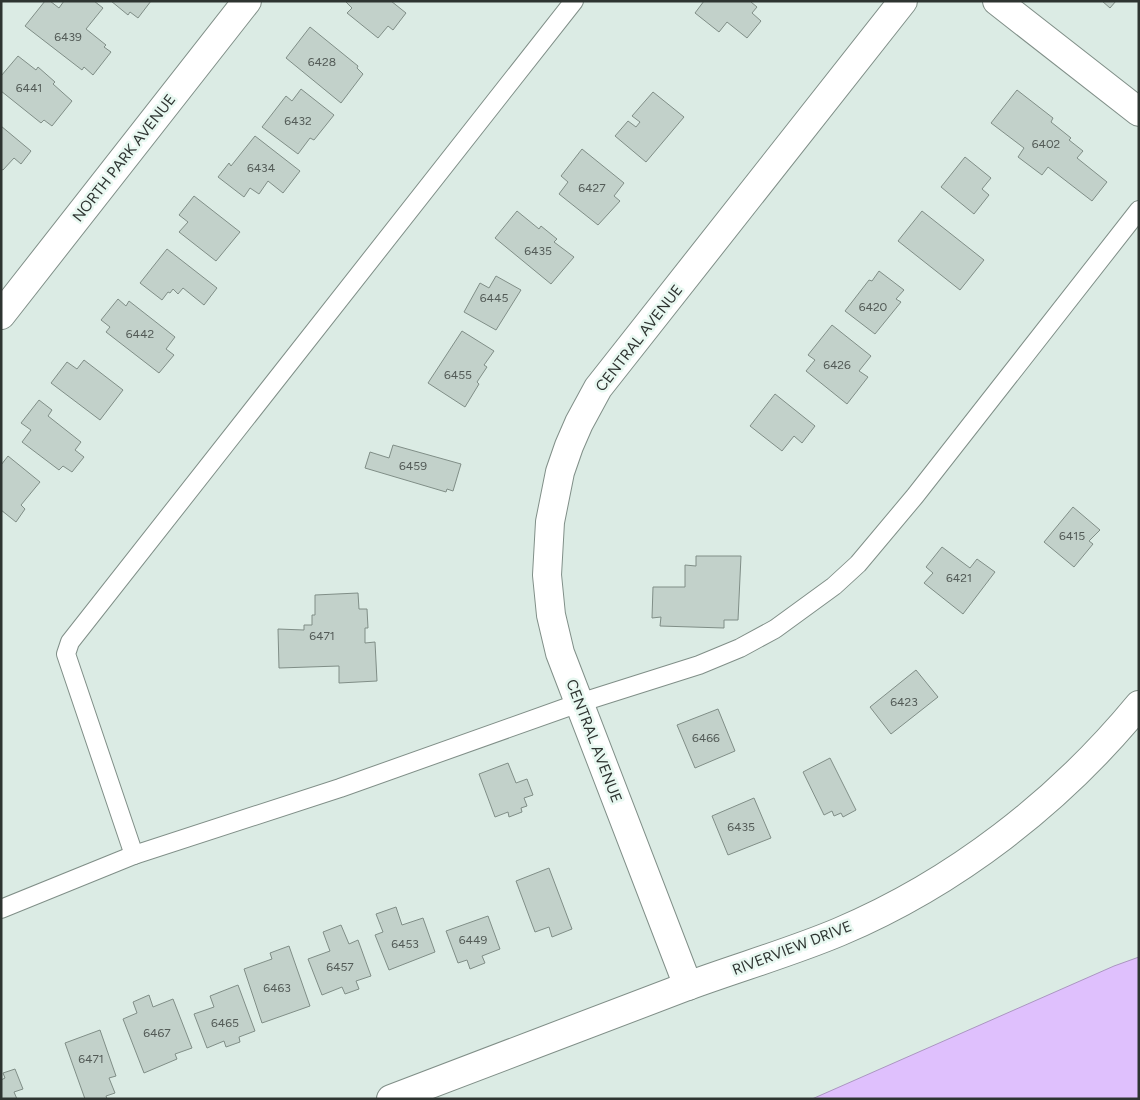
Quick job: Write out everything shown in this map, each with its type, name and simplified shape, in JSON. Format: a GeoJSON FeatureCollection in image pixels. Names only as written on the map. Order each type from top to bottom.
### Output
{"type":"FeatureCollection","features":[{"type":"Feature","properties":{"kind":"street","name":"NORTH PARK AVENUE"},"geometry":{"type":"LineString","coordinates":[[1,315],[247,1]]}},
{"type":"Feature","properties":{"kind":"street","name":"CENTRAL AVENUE"},"geometry":{"type":"LineString","coordinates":[[688,986],[560,653],[551,615],[547,575],[549,535],[554,497],[560,472],[579,423],[598,388],[903,1]]}},
{"type":"Feature","properties":{"kind":"street"},"geometry":{"type":"LineString","coordinates":[[997,1],[1139,112]]}},
{"type":"Feature","properties":{"kind":"street","name":"RIVERVIEW DRIVE"},"geometry":{"type":"LineString","coordinates":[[391,1099],[688,986],[842,931],[902,901],[990,846],[1042,805],[1103,746],[1139,705]]}},
{"type":"Feature","properties":{"kind":"lane"},"geometry":{"type":"LineString","coordinates":[[134,855],[66,654],[70,642],[574,1]]}},
{"type":"Feature","properties":{"kind":"lane"},"geometry":{"type":"LineString","coordinates":[[1,909],[134,855],[340,788],[579,703],[699,665],[740,648],[775,629],[834,586],[858,564],[915,496],[1139,210]]}},
{"type":"Feature","properties":{"kind":"shaded area"},"geometry":{"type":"Polygon","coordinates":[[[1139,957],[1139,1099],[812,1099],[1114,966],[1139,957]]]}},
{"type":"Feature","properties":{"kind":"building"},"geometry":{"type":"Polygon","coordinates":[[[45,1],[50,1],[59,8],[64,1],[94,1],[103,8],[86,29],[106,45],[104,47],[111,52],[93,75],[84,67],[82,70],[25,26],[45,1]]]}},
{"type":"Feature","properties":{"kind":"building"},"geometry":{"type":"Polygon","coordinates":[[[111,1],[151,1],[138,18],[130,12],[128,15],[111,1]]]}},
{"type":"Feature","properties":{"kind":"building"},"geometry":{"type":"Polygon","coordinates":[[[345,1],[391,1],[406,13],[393,30],[388,26],[378,38],[347,13],[352,8],[345,1]]]}},
{"type":"Feature","properties":{"kind":"building"},"geometry":{"type":"Polygon","coordinates":[[[704,1],[752,1],[757,7],[752,13],[761,21],[747,38],[727,22],[719,32],[695,13],[704,1]]]}},
{"type":"Feature","properties":{"kind":"building"},"geometry":{"type":"Polygon","coordinates":[[[1102,1],[1116,1],[1110,8],[1102,1]]]}},
{"type":"Feature","properties":{"kind":"building"},"geometry":{"type":"Polygon","coordinates":[[[310,27],[358,66],[357,68],[363,74],[341,103],[286,58],[310,27]]]}},
{"type":"Feature","properties":{"kind":"building"},"geometry":{"type":"Polygon","coordinates":[[[18,56],[36,70],[38,67],[72,101],[52,126],[44,120],[41,123],[1,91],[1,76],[18,56]]]}},
{"type":"Feature","properties":{"kind":"building"},"geometry":{"type":"Polygon","coordinates":[[[301,89],[334,115],[314,140],[310,138],[298,154],[262,127],[286,96],[292,101],[301,89]]]}},
{"type":"Feature","properties":{"kind":"building"},"geometry":{"type":"Polygon","coordinates":[[[1017,90],[1053,118],[1051,122],[1071,138],[1069,140],[1083,151],[1077,158],[1107,182],[1092,201],[1048,167],[1042,175],[1018,157],[1024,148],[991,123],[1017,90]]]}},
{"type":"Feature","properties":{"kind":"building"},"geometry":{"type":"Polygon","coordinates":[[[653,92],[684,117],[646,162],[615,136],[628,121],[636,127],[640,122],[632,116],[653,92]]]}},
{"type":"Feature","properties":{"kind":"building"},"geometry":{"type":"Polygon","coordinates":[[[1,126],[31,151],[21,164],[14,158],[3,170],[1,169],[1,126]]]}},
{"type":"Feature","properties":{"kind":"building"},"geometry":{"type":"Polygon","coordinates":[[[255,136],[300,171],[283,193],[268,181],[259,194],[250,188],[244,197],[218,177],[229,163],[231,166],[255,136]]]}},
{"type":"Feature","properties":{"kind":"building"},"geometry":{"type":"Polygon","coordinates":[[[582,149],[624,183],[614,196],[620,201],[598,225],[559,194],[568,182],[561,176],[582,149]]]}},
{"type":"Feature","properties":{"kind":"building"},"geometry":{"type":"Polygon","coordinates":[[[965,157],[991,178],[982,189],[989,195],[974,214],[941,187],[965,157]]]}},
{"type":"Feature","properties":{"kind":"building"},"geometry":{"type":"Polygon","coordinates":[[[194,196],[240,232],[216,261],[179,232],[188,222],[179,215],[194,196]]]}},
{"type":"Feature","properties":{"kind":"building"},"geometry":{"type":"Polygon","coordinates":[[[517,211],[539,229],[541,226],[557,239],[554,242],[574,257],[551,284],[495,238],[517,211]]]}},
{"type":"Feature","properties":{"kind":"building"},"geometry":{"type":"Polygon","coordinates":[[[922,211],[984,260],[960,290],[898,241],[922,211]]]}},
{"type":"Feature","properties":{"kind":"building"},"geometry":{"type":"Polygon","coordinates":[[[167,249],[217,288],[204,305],[183,288],[178,294],[173,289],[162,300],[140,283],[167,249]]]}},
{"type":"Feature","properties":{"kind":"building"},"geometry":{"type":"Polygon","coordinates":[[[879,271],[904,290],[896,299],[901,302],[875,334],[845,311],[869,280],[872,281],[879,271]]]}},
{"type":"Feature","properties":{"kind":"building"},"geometry":{"type":"Polygon","coordinates":[[[496,276],[521,290],[496,330],[464,312],[480,283],[489,288],[496,276]]]}},
{"type":"Feature","properties":{"kind":"building"},"geometry":{"type":"Polygon","coordinates":[[[118,299],[126,306],[129,301],[175,337],[166,349],[174,355],[159,373],[106,332],[110,327],[101,320],[118,299]]]}},
{"type":"Feature","properties":{"kind":"building"},"geometry":{"type":"Polygon","coordinates":[[[832,325],[871,356],[859,371],[868,377],[847,404],[806,371],[815,360],[808,355],[832,325]]]}},
{"type":"Feature","properties":{"kind":"building"},"geometry":{"type":"Polygon","coordinates":[[[462,331],[494,351],[484,365],[487,367],[477,382],[479,384],[465,407],[428,383],[462,331]]]}},
{"type":"Feature","properties":{"kind":"building"},"geometry":{"type":"Polygon","coordinates":[[[84,360],[123,390],[100,420],[51,383],[67,362],[77,369],[84,360]]]}},
{"type":"Feature","properties":{"kind":"building"},"geometry":{"type":"Polygon","coordinates":[[[775,394],[815,426],[802,443],[794,436],[782,451],[750,426],[775,394]]]}},
{"type":"Feature","properties":{"kind":"building"},"geometry":{"type":"Polygon","coordinates":[[[39,400],[52,410],[48,416],[81,442],[75,450],[84,457],[72,472],[63,466],[59,470],[22,442],[31,430],[21,423],[39,400]]]}},
{"type":"Feature","properties":{"kind":"building"},"geometry":{"type":"Polygon","coordinates":[[[393,445],[461,464],[453,491],[447,489],[446,492],[365,468],[370,452],[389,458],[393,445]]]}},
{"type":"Feature","properties":{"kind":"building"},"geometry":{"type":"Polygon","coordinates":[[[8,456],[40,482],[21,505],[25,509],[16,522],[1,510],[1,465],[8,456]]]}},
{"type":"Feature","properties":{"kind":"building"},"geometry":{"type":"Polygon","coordinates":[[[1073,507],[1100,530],[1089,541],[1093,544],[1074,567],[1044,542],[1073,507]]]}},
{"type":"Feature","properties":{"kind":"building"},"geometry":{"type":"Polygon","coordinates":[[[942,547],[970,568],[977,559],[995,572],[963,614],[924,583],[933,573],[926,567],[942,547]]]}},
{"type":"Feature","properties":{"kind":"building"},"geometry":{"type":"Polygon","coordinates":[[[696,556],[741,556],[738,620],[724,620],[724,628],[660,626],[661,617],[652,618],[653,587],[685,587],[685,565],[696,566],[696,556]]]}},
{"type":"Feature","properties":{"kind":"building"},"geometry":{"type":"Polygon","coordinates":[[[358,593],[359,609],[367,609],[368,628],[365,628],[365,643],[375,642],[377,681],[339,683],[339,666],[279,668],[278,629],[304,630],[304,625],[312,625],[312,615],[315,615],[315,595],[358,593]]]}},
{"type":"Feature","properties":{"kind":"building"},"geometry":{"type":"Polygon","coordinates":[[[916,670],[938,697],[891,734],[870,707],[916,670]]]}},
{"type":"Feature","properties":{"kind":"building"},"geometry":{"type":"Polygon","coordinates":[[[718,709],[735,751],[695,768],[677,725],[718,709]]]}},
{"type":"Feature","properties":{"kind":"building"},"geometry":{"type":"Polygon","coordinates":[[[830,758],[856,810],[843,817],[841,813],[834,816],[832,811],[824,815],[803,772],[830,758]]]}},
{"type":"Feature","properties":{"kind":"building"},"geometry":{"type":"Polygon","coordinates":[[[508,763],[516,783],[527,779],[533,795],[524,798],[527,806],[521,808],[522,812],[509,817],[508,812],[495,817],[479,774],[508,763]]]}},
{"type":"Feature","properties":{"kind":"building"},"geometry":{"type":"Polygon","coordinates":[[[754,798],[771,838],[728,855],[712,816],[754,798]]]}},
{"type":"Feature","properties":{"kind":"building"},"geometry":{"type":"Polygon","coordinates":[[[549,868],[572,929],[552,937],[549,927],[535,932],[516,881],[549,868]]]}},
{"type":"Feature","properties":{"kind":"building"},"geometry":{"type":"Polygon","coordinates":[[[396,907],[402,925],[423,918],[435,952],[389,970],[375,935],[383,932],[376,914],[396,907]]]}},
{"type":"Feature","properties":{"kind":"building"},"geometry":{"type":"Polygon","coordinates":[[[488,916],[500,949],[482,956],[485,963],[470,969],[467,960],[458,963],[446,931],[488,916]]]}},
{"type":"Feature","properties":{"kind":"building"},"geometry":{"type":"Polygon","coordinates":[[[341,925],[349,944],[358,940],[371,976],[356,981],[359,989],[345,994],[342,987],[322,995],[308,959],[330,951],[323,932],[341,925]]]}},
{"type":"Feature","properties":{"kind":"building"},"geometry":{"type":"Polygon","coordinates":[[[289,946],[310,1006],[262,1023],[244,969],[272,959],[270,953],[289,946]]]}},
{"type":"Feature","properties":{"kind":"building"},"geometry":{"type":"Polygon","coordinates":[[[238,985],[255,1031],[239,1037],[240,1042],[226,1047],[224,1041],[207,1048],[194,1014],[214,1007],[210,996],[238,985]]]}},
{"type":"Feature","properties":{"kind":"building"},"geometry":{"type":"Polygon","coordinates":[[[149,995],[153,1007],[173,999],[192,1048],[175,1054],[177,1059],[144,1073],[123,1019],[137,1013],[133,1002],[149,995]]]}},
{"type":"Feature","properties":{"kind":"building"},"geometry":{"type":"Polygon","coordinates":[[[100,1030],[116,1076],[109,1078],[115,1093],[106,1096],[107,1099],[85,1099],[65,1043],[100,1030]]]}},
{"type":"Feature","properties":{"kind":"building"},"geometry":{"type":"Polygon","coordinates":[[[15,1069],[23,1089],[14,1092],[17,1099],[1,1099],[1,1080],[5,1078],[3,1073],[15,1069]]]}}]}
